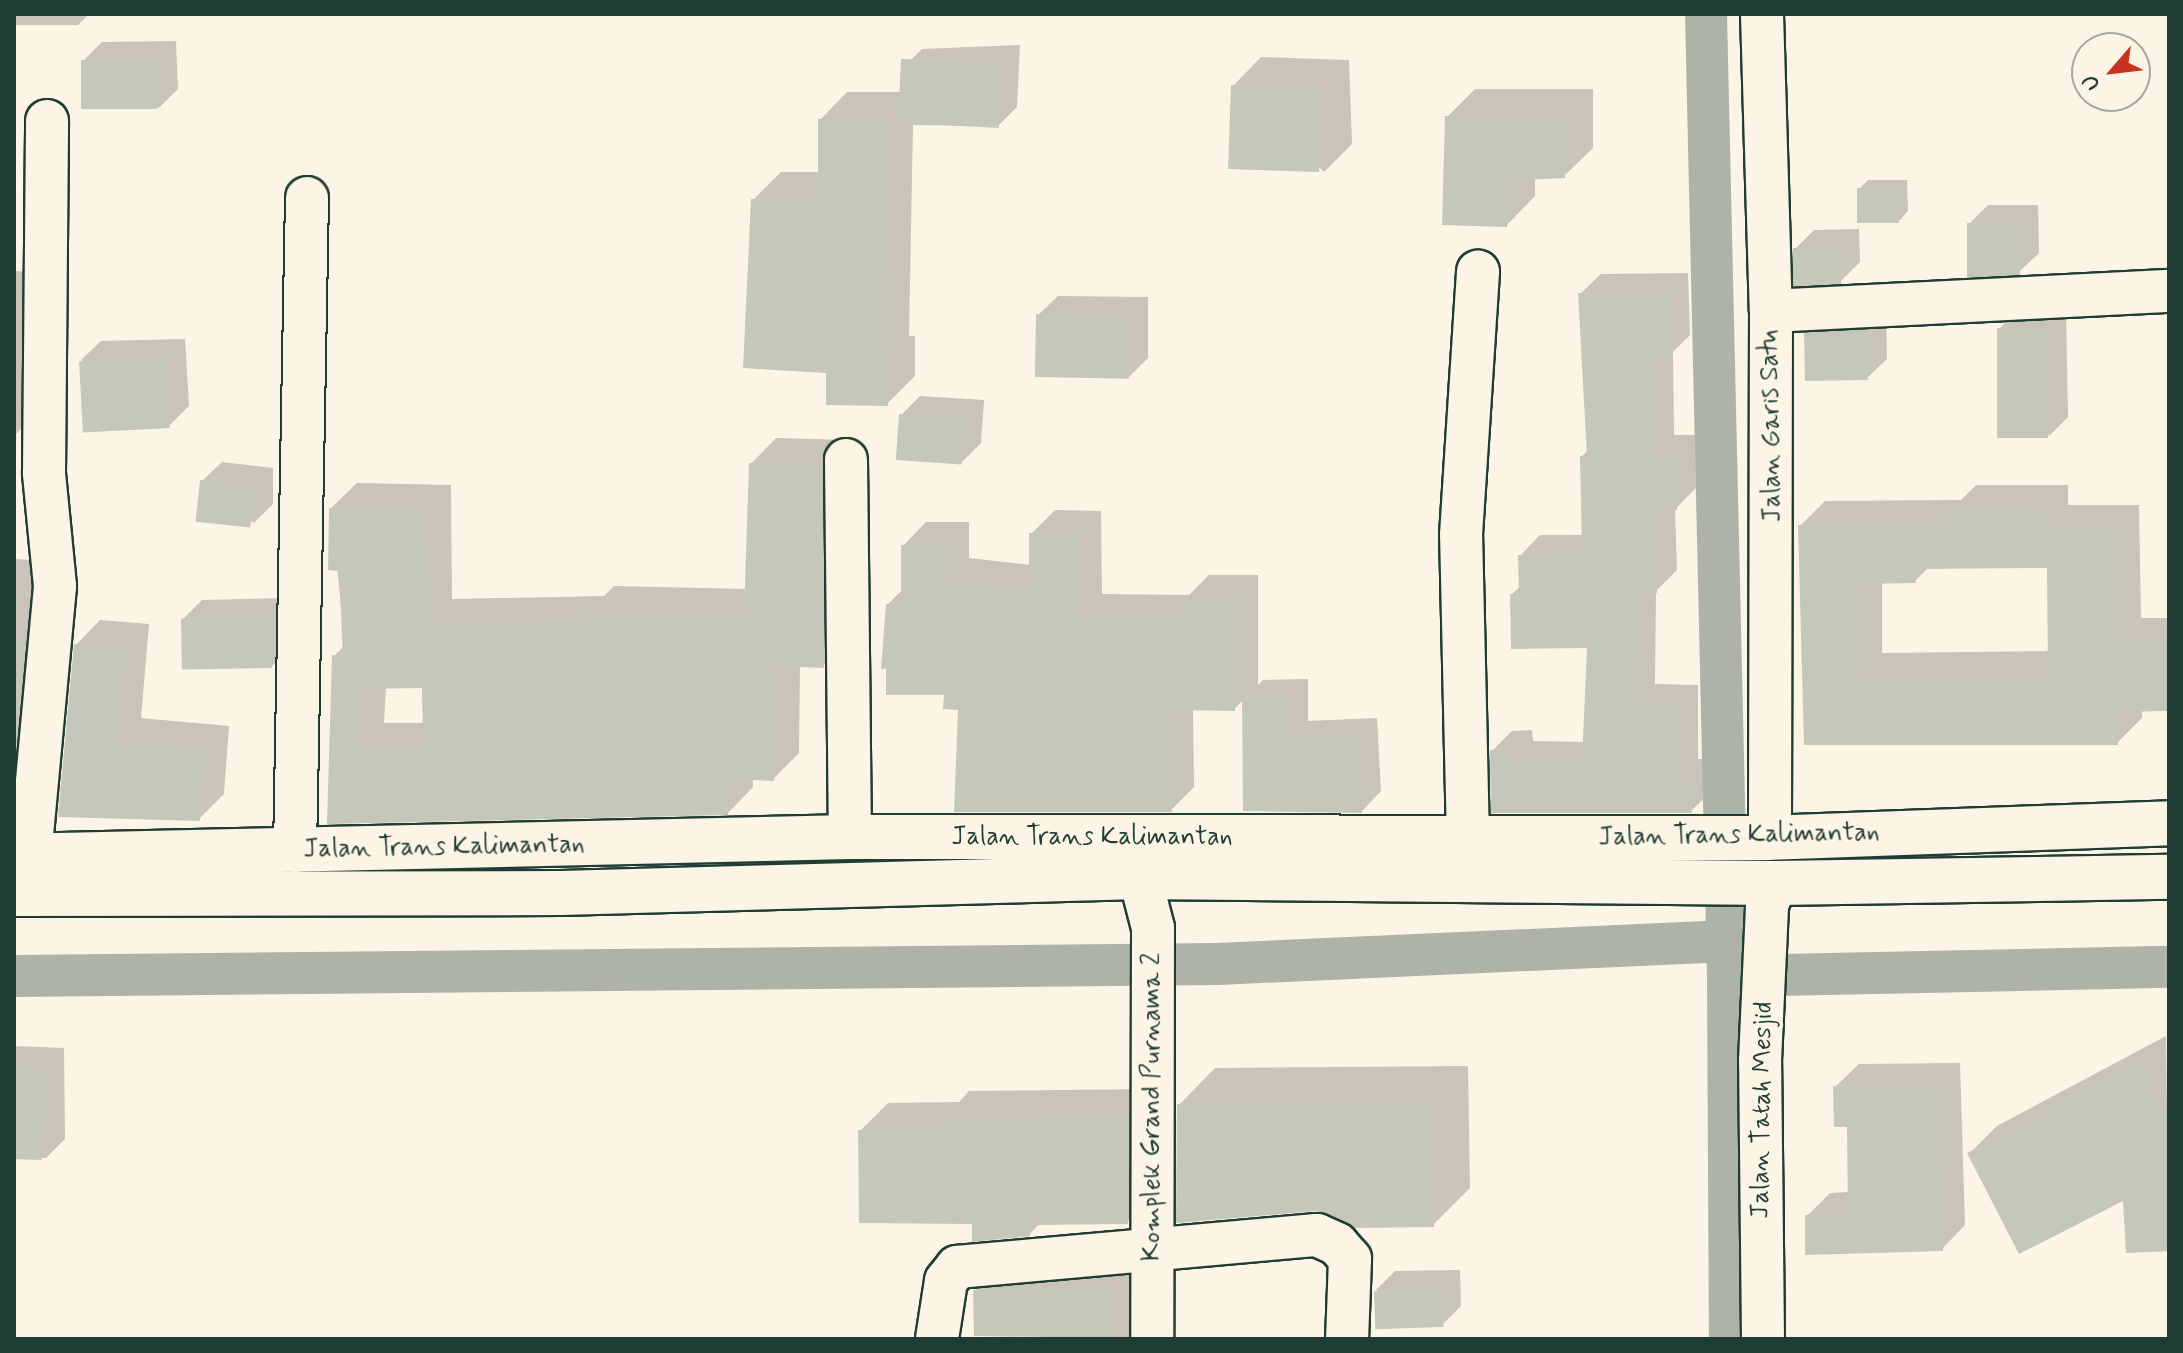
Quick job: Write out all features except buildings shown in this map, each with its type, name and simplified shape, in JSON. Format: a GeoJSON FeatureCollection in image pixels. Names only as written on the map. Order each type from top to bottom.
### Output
{"type":"FeatureCollection","features":[{"type":"Feature","properties":{"kind":"highway","name":"Jalan Trans Kalimantan"},"geometry":{"type":"LineString","coordinates":[[19,869],[561,893],[1643,860],[1768,838],[2169,823]]}},
{"type":"Feature","properties":{"kind":"highway","name":"Jalan Trans Kalimantan"},"geometry":{"type":"LineString","coordinates":[[19,869],[295,851],[850,837],[1468,840],[1643,860],[1775,883],[2169,877]]}},
{"type":"Feature","properties":{"kind":"highway"},"geometry":{"type":"LineString","coordinates":[[561,845],[561,893]]}},
{"type":"Feature","properties":{"kind":"street","name":"Jalan Garis Satu"},"geometry":{"type":"LineString","coordinates":[[1762,14],[1771,311],[1768,838]]}},
{"type":"Feature","properties":{"kind":"street"},"geometry":{"type":"LineString","coordinates":[[19,869],[55,586],[44,473],[47,121]]}},
{"type":"Feature","properties":{"kind":"street"},"geometry":{"type":"LineString","coordinates":[[295,851],[307,198]]}},
{"type":"Feature","properties":{"kind":"street"},"geometry":{"type":"LineString","coordinates":[[1468,840],[1461,535],[1478,272]]}},
{"type":"Feature","properties":{"kind":"street"},"geometry":{"type":"LineString","coordinates":[[1771,311],[2169,291]]}},
{"type":"Feature","properties":{"kind":"street"},"geometry":{"type":"LineString","coordinates":[[846,460],[850,837]]}},
{"type":"Feature","properties":{"kind":"street","name":"Komplek Grand Purnama 2"},"geometry":{"type":"LineString","coordinates":[[1140,877],[1153,928],[1152,1339]]}},
{"type":"Feature","properties":{"kind":"street","name":"Jalan Tatah Mesjid"},"geometry":{"type":"LineString","coordinates":[[1763,1339],[1761,1038],[1768,950],[1767,905],[1775,883]]}},
{"type":"Feature","properties":{"kind":"street"},"geometry":{"type":"LineString","coordinates":[[937,1339],[946,1281],[957,1267],[1154,1246],[1317,1235],[1337,1244],[1350,1259],[1347,1339]]}},
{"type":"Feature","properties":{"kind":"waterway"},"geometry":{"type":"LineString","coordinates":[[1706,14],[1728,976],[1730,1339]]}},
{"type":"Feature","properties":{"kind":"waterway"},"geometry":{"type":"LineString","coordinates":[[14,976],[1217,964],[1727,941]]}},
{"type":"Feature","properties":{"kind":"waterway"},"geometry":{"type":"LineString","coordinates":[[1730,976],[2169,967]]}}]}
